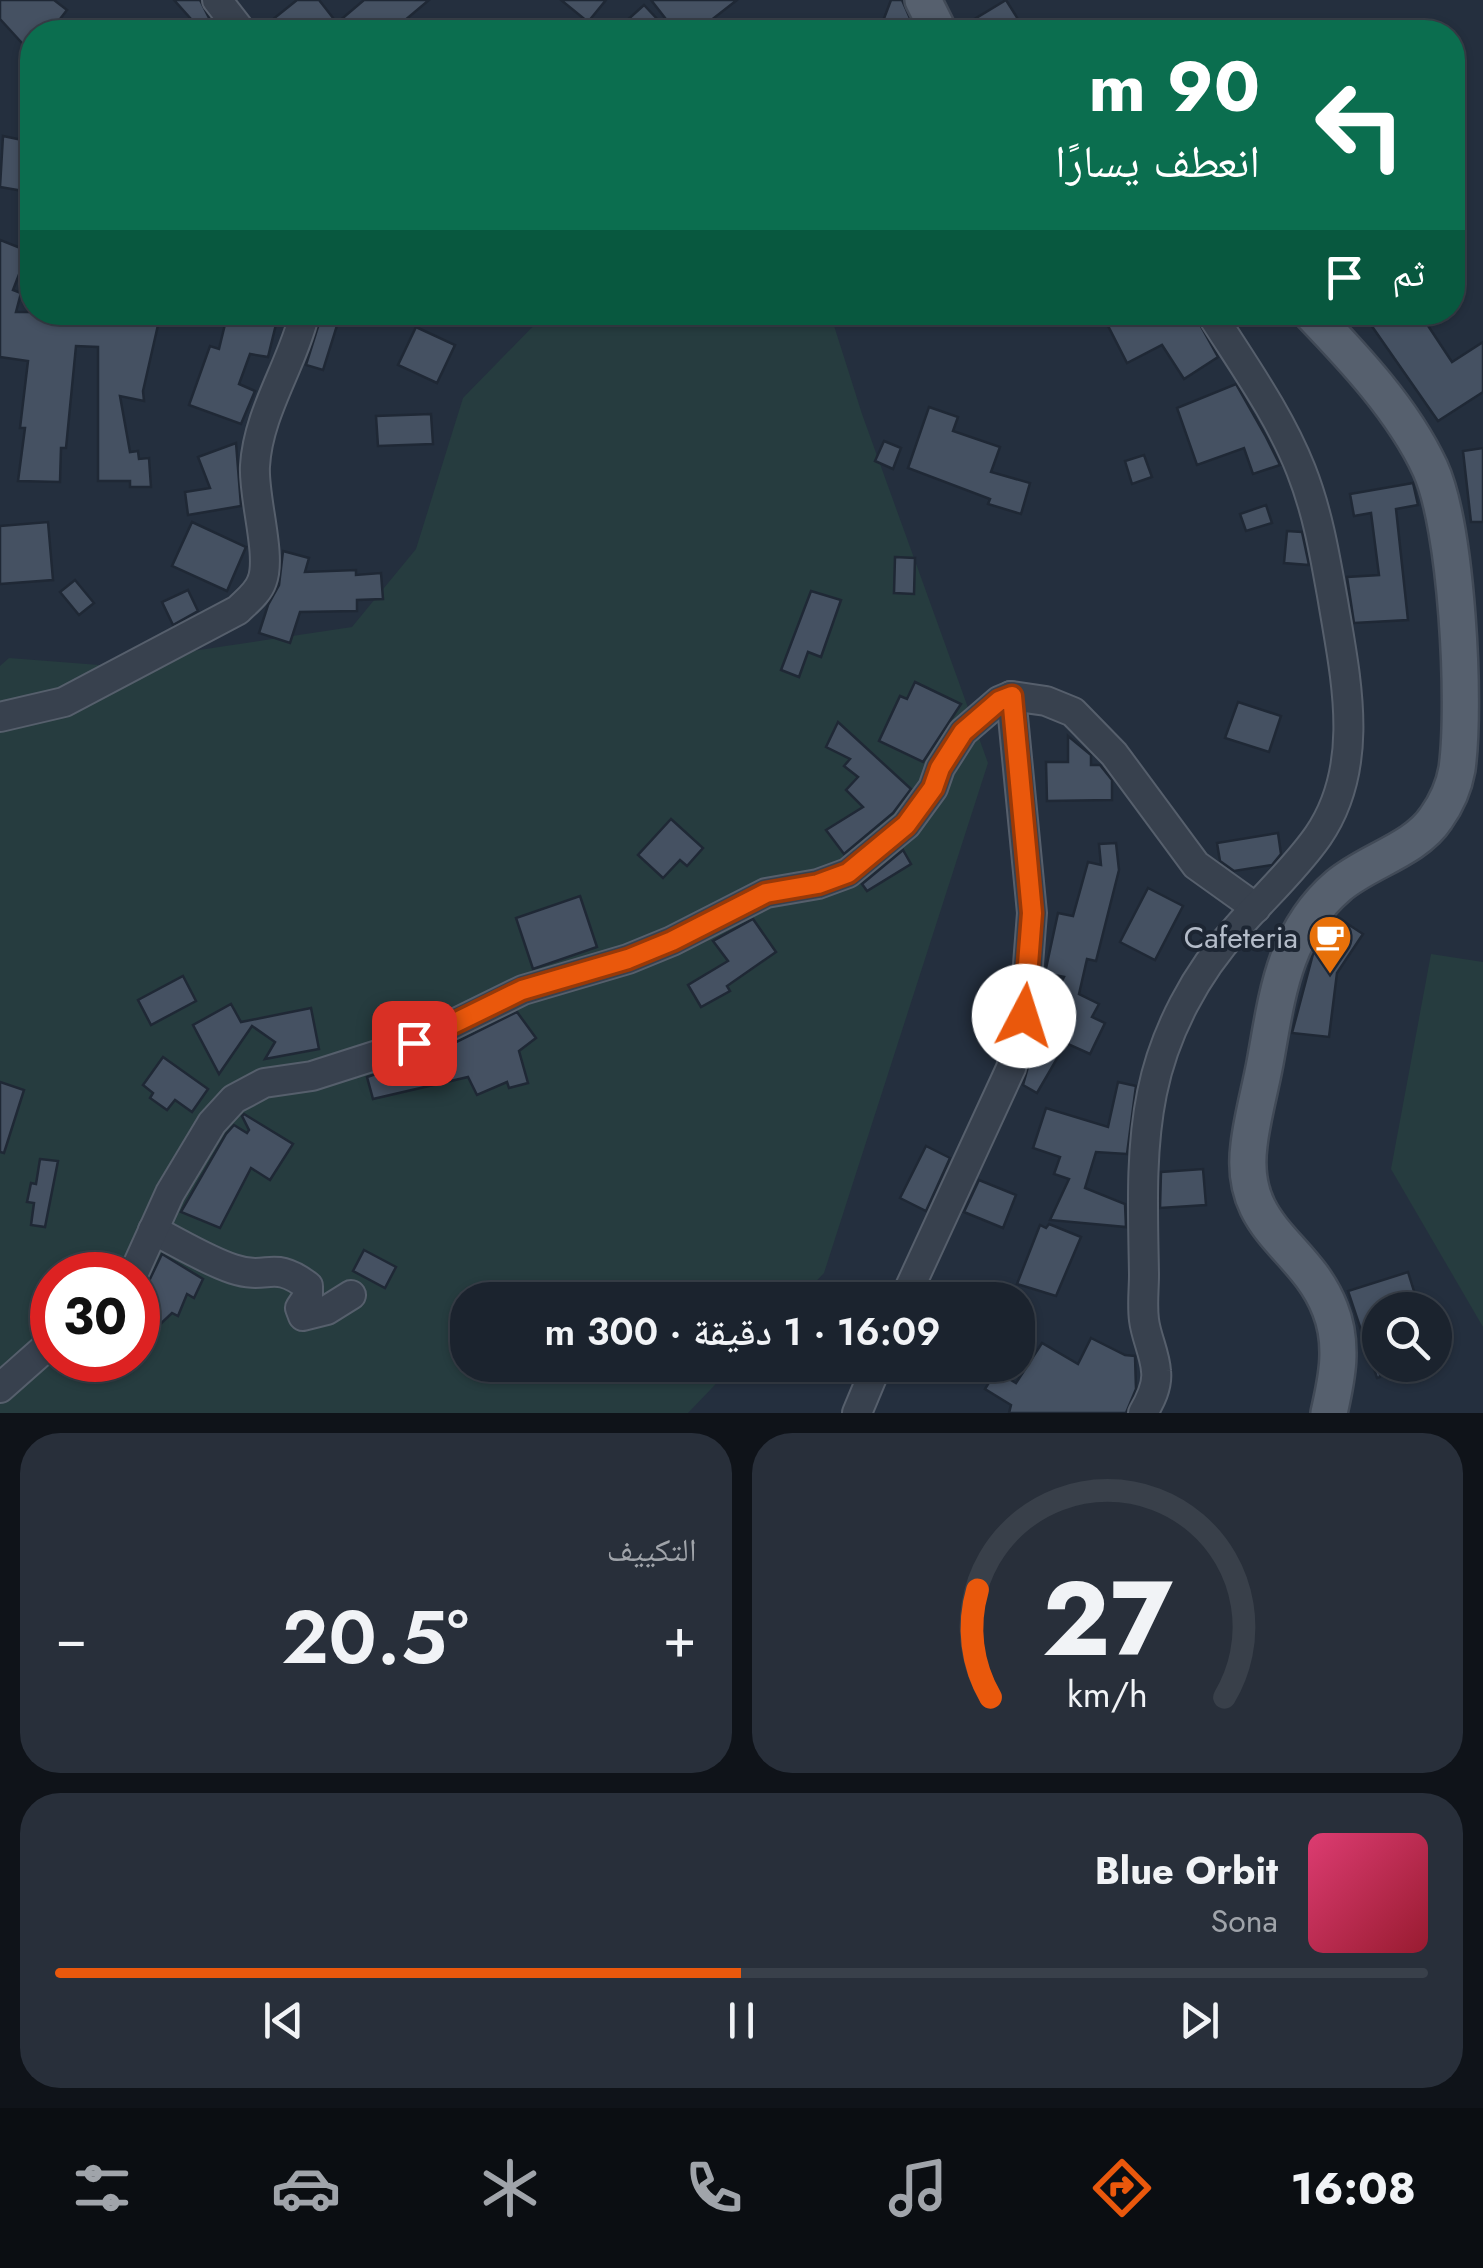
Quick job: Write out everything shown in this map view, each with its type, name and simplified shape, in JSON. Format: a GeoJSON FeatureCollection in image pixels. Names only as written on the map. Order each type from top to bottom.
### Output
{"type":"FeatureCollection","features":[{"type":"Feature","properties":{"kind":"main road"},"geometry":{"type":"LineString","coordinates":[[1321,325],[1385,398],[1430,469],[1441,503],[1450,567],[1458,678],[1457,770],[1438,816],[1428,830],[1340,883],[1306,921],[1289,951],[1250,1136],[1250,1186],[1262,1218],[1310,1273],[1336,1326],[1338,1361],[1329,1413]]}},
{"type":"Feature","properties":{"kind":"street"},"geometry":{"type":"LineString","coordinates":[[217,0],[233,20]]}},
{"type":"Feature","properties":{"kind":"street"},"geometry":{"type":"LineString","coordinates":[[0,717],[64,702],[238,610],[253,596],[263,579],[265,558],[256,504],[257,444],[300,325]]}},
{"type":"Feature","properties":{"kind":"street"},"geometry":{"type":"LineString","coordinates":[[1143,1413],[1153,1395],[1157,1369],[1147,1339],[1142,1298],[1143,1190],[1155,1077],[1171,1033],[1202,973],[1316,838],[1337,800],[1347,754],[1348,688],[1325,547],[1301,468],[1283,429],[1218,325]]}},
{"type":"Feature","properties":{"kind":"street"},"geometry":{"type":"LineString","coordinates":[[143,1252],[170,1193],[212,1123],[244,1093],[264,1083],[312,1076],[414,1043],[522,990],[628,959],[672,941],[766,893],[818,884],[848,873],[906,825],[933,788],[940,768],[963,732],[999,701],[1012,696],[1046,701],[1073,712],[1114,754],[1196,865],[1256,908]]}},
{"type":"Feature","properties":{"kind":"street"},"geometry":{"type":"LineString","coordinates":[[912,1282],[1011,1068],[1024,1016],[1032,913],[1012,696]]}},
{"type":"Feature","properties":{"kind":"street"},"geometry":{"type":"LineString","coordinates":[[153,1230],[232,1268],[252,1274],[274,1269],[294,1275],[308,1286],[308,1296],[299,1311],[303,1316],[328,1310],[350,1296]]}},
{"type":"Feature","properties":{"kind":"street"},"geometry":{"type":"LineString","coordinates":[[0,1388],[30,1361]]}},
{"type":"Feature","properties":{"kind":"street"},"geometry":{"type":"LineString","coordinates":[[856,1413],[869,1382]]}},
{"type":"Feature","properties":{"kind":"green space"},"geometry":{"type":"Polygon","coordinates":[[[534,325],[834,325],[988,763],[824,1273],[815,1282],[450,1282],[450,1382],[718,1382],[688,1413],[0,1413],[0,666],[9,658],[99,665],[352,627],[416,549],[463,398],[534,325]]]}},
{"type":"Feature","properties":{"kind":"green space"},"geometry":{"type":"Polygon","coordinates":[[[1431,954],[1483,962],[1483,1327],[1391,1169],[1431,954]]]}},
{"type":"Feature","properties":{"kind":"building"},"geometry":{"type":"Polygon","coordinates":[[[0,0],[54,0],[67,10],[59,20],[20,20],[20,41],[0,19],[0,0]]]}},
{"type":"Feature","properties":{"kind":"building"},"geometry":{"type":"Polygon","coordinates":[[[174,0],[200,0],[210,20],[192,20],[174,0]]]}},
{"type":"Feature","properties":{"kind":"building"},"geometry":{"type":"Polygon","coordinates":[[[297,0],[319,0],[335,20],[272,20],[297,0]]]}},
{"type":"Feature","properties":{"kind":"building"},"geometry":{"type":"Polygon","coordinates":[[[364,0],[429,0],[405,20],[341,20],[364,0]]]}},
{"type":"Feature","properties":{"kind":"building"},"geometry":{"type":"Polygon","coordinates":[[[561,0],[606,0],[586,20],[561,0]]]}},
{"type":"Feature","properties":{"kind":"building"},"geometry":{"type":"Polygon","coordinates":[[[651,0],[737,0],[711,20],[667,20],[651,0]]]}},
{"type":"Feature","properties":{"kind":"building"},"geometry":{"type":"Polygon","coordinates":[[[891,0],[902,0],[911,20],[883,20],[891,0]]]}},
{"type":"Feature","properties":{"kind":"building"},"geometry":{"type":"Polygon","coordinates":[[[1006,0],[1018,20],[973,20],[1006,0]]]}},
{"type":"Feature","properties":{"kind":"building"},"geometry":{"type":"Polygon","coordinates":[[[644,5],[658,20],[627,20],[644,5]]]}},
{"type":"Feature","properties":{"kind":"building"},"geometry":{"type":"Polygon","coordinates":[[[3,136],[20,140],[20,190],[0,187],[3,136]]]}},
{"type":"Feature","properties":{"kind":"building"},"geometry":{"type":"Polygon","coordinates":[[[0,240],[20,248],[20,272],[13,290],[20,293],[16,312],[20,312],[20,325],[158,325],[144,401],[120,396],[130,452],[138,451],[139,459],[149,458],[151,487],[130,487],[130,481],[98,481],[98,347],[76,346],[60,482],[18,481],[28,361],[0,357],[0,240]]]}},
{"type":"Feature","properties":{"kind":"building"},"geometry":{"type":"Polygon","coordinates":[[[225,325],[276,325],[268,357],[250,354],[239,384],[255,391],[241,424],[189,405],[210,346],[219,349],[225,325]]]}},
{"type":"Feature","properties":{"kind":"building"},"geometry":{"type":"Polygon","coordinates":[[[319,325],[337,325],[323,370],[306,365],[319,325]]]}},
{"type":"Feature","properties":{"kind":"building"},"geometry":{"type":"Polygon","coordinates":[[[1108,325],[1200,325],[1218,357],[1184,379],[1162,345],[1127,363],[1108,325]]]}},
{"type":"Feature","properties":{"kind":"building"},"geometry":{"type":"Polygon","coordinates":[[[1371,325],[1428,325],[1452,362],[1483,342],[1483,392],[1438,421],[1371,325]]]}},
{"type":"Feature","properties":{"kind":"building"},"geometry":{"type":"Polygon","coordinates":[[[416,327],[455,345],[437,383],[398,365],[416,327]]]}},
{"type":"Feature","properties":{"kind":"building"},"geometry":{"type":"Polygon","coordinates":[[[1236,384],[1280,465],[1253,474],[1244,448],[1197,465],[1177,408],[1236,384]]]}},
{"type":"Feature","properties":{"kind":"building"},"geometry":{"type":"Polygon","coordinates":[[[929,407],[958,417],[953,431],[1000,447],[991,472],[1030,483],[1021,514],[988,504],[990,499],[908,468],[929,407]]]}},
{"type":"Feature","properties":{"kind":"building"},"geometry":{"type":"Polygon","coordinates":[[[431,414],[433,444],[378,446],[376,416],[431,414]]]}},
{"type":"Feature","properties":{"kind":"building"},"geometry":{"type":"Polygon","coordinates":[[[884,441],[901,448],[893,469],[875,461],[884,441]]]}},
{"type":"Feature","properties":{"kind":"building"},"geometry":{"type":"Polygon","coordinates":[[[236,443],[241,506],[188,515],[185,492],[210,488],[198,457],[236,443]]]}},
{"type":"Feature","properties":{"kind":"building"},"geometry":{"type":"Polygon","coordinates":[[[1483,448],[1483,522],[1471,522],[1463,451],[1483,448]]]}},
{"type":"Feature","properties":{"kind":"building"},"geometry":{"type":"Polygon","coordinates":[[[1144,455],[1152,477],[1132,484],[1125,461],[1144,455]]]}},
{"type":"Feature","properties":{"kind":"building"},"geometry":{"type":"Polygon","coordinates":[[[1413,483],[1418,505],[1396,509],[1408,620],[1354,623],[1347,577],[1379,575],[1371,513],[1354,516],[1350,494],[1413,483]]]}},
{"type":"Feature","properties":{"kind":"building"},"geometry":{"type":"Polygon","coordinates":[[[1266,505],[1272,523],[1246,531],[1240,514],[1266,505]]]}},
{"type":"Feature","properties":{"kind":"building"},"geometry":{"type":"Polygon","coordinates":[[[48,522],[53,580],[0,584],[0,526],[48,522]]]}},
{"type":"Feature","properties":{"kind":"building"},"geometry":{"type":"Polygon","coordinates":[[[192,522],[246,547],[227,591],[172,566],[192,522]]]}},
{"type":"Feature","properties":{"kind":"building"},"geometry":{"type":"Polygon","coordinates":[[[1287,531],[1302,532],[1309,565],[1284,563],[1287,531]]]}},
{"type":"Feature","properties":{"kind":"building"},"geometry":{"type":"Polygon","coordinates":[[[283,551],[309,558],[305,572],[381,573],[383,599],[357,600],[357,611],[300,612],[290,643],[259,633],[279,585],[283,551]]]}},
{"type":"Feature","properties":{"kind":"building"},"geometry":{"type":"Polygon","coordinates":[[[895,557],[915,558],[914,594],[894,593],[895,557]]]}},
{"type":"Feature","properties":{"kind":"building"},"geometry":{"type":"Polygon","coordinates":[[[75,580],[94,603],[79,615],[60,592],[75,580]]]}},
{"type":"Feature","properties":{"kind":"building"},"geometry":{"type":"Polygon","coordinates":[[[188,590],[198,611],[173,625],[162,602],[188,590]]]}},
{"type":"Feature","properties":{"kind":"building"},"geometry":{"type":"Polygon","coordinates":[[[811,591],[841,600],[821,657],[808,652],[799,677],[781,670],[811,591]]]}},
{"type":"Feature","properties":{"kind":"building"},"geometry":{"type":"Polygon","coordinates":[[[915,682],[961,704],[923,762],[879,741],[900,696],[907,699],[915,682]]]}},
{"type":"Feature","properties":{"kind":"building"},"geometry":{"type":"Polygon","coordinates":[[[1238,702],[1281,716],[1269,752],[1225,738],[1238,702]]]}},
{"type":"Feature","properties":{"kind":"building"},"geometry":{"type":"Polygon","coordinates":[[[838,722],[911,789],[893,813],[844,854],[826,830],[863,807],[846,790],[858,777],[844,766],[850,759],[826,747],[838,722]]]}},
{"type":"Feature","properties":{"kind":"building"},"geometry":{"type":"Polygon","coordinates":[[[1068,736],[1091,755],[1091,765],[1100,765],[1112,780],[1112,800],[1047,801],[1046,762],[1068,762],[1068,736]]]}},
{"type":"Feature","properties":{"kind":"building"},"geometry":{"type":"Polygon","coordinates":[[[671,819],[703,848],[687,866],[680,860],[663,878],[638,855],[671,819]]]}},
{"type":"Feature","properties":{"kind":"building"},"geometry":{"type":"Polygon","coordinates":[[[1278,833],[1281,854],[1272,865],[1234,871],[1220,861],[1217,843],[1278,833]]]}},
{"type":"Feature","properties":{"kind":"building"},"geometry":{"type":"Polygon","coordinates":[[[1116,843],[1119,870],[1096,961],[1087,959],[1079,994],[1099,1004],[1092,1017],[1105,1023],[1090,1054],[1066,1043],[1037,1093],[1023,1085],[1039,1027],[1064,977],[1045,973],[1058,913],[1073,916],[1088,862],[1101,865],[1099,844],[1116,843]]]}},
{"type":"Feature","properties":{"kind":"building"},"geometry":{"type":"Polygon","coordinates":[[[903,850],[911,864],[867,891],[862,884],[903,850]]]}},
{"type":"Feature","properties":{"kind":"building"},"geometry":{"type":"Polygon","coordinates":[[[1148,888],[1183,906],[1155,960],[1120,942],[1148,888]]]}},
{"type":"Feature","properties":{"kind":"building"},"geometry":{"type":"Polygon","coordinates":[[[580,896],[597,947],[533,969],[516,918],[580,896]]]}},
{"type":"Feature","properties":{"kind":"building"},"geometry":{"type":"Polygon","coordinates":[[[1337,917],[1363,934],[1337,973],[1329,1037],[1292,1033],[1313,954],[1337,917]]]}},
{"type":"Feature","properties":{"kind":"building"},"geometry":{"type":"Polygon","coordinates":[[[753,919],[776,952],[727,986],[730,991],[701,1007],[688,985],[728,961],[713,941],[753,919]]]}},
{"type":"Feature","properties":{"kind":"building"},"geometry":{"type":"Polygon","coordinates":[[[183,976],[196,1001],[151,1025],[138,1000],[183,976]]]}},
{"type":"Feature","properties":{"kind":"building"},"geometry":{"type":"Polygon","coordinates":[[[231,1004],[241,1022],[311,1008],[319,1049],[265,1059],[275,1042],[252,1026],[219,1074],[193,1025],[231,1004]]]}},
{"type":"Feature","properties":{"kind":"building"},"geometry":{"type":"Polygon","coordinates":[[[517,1012],[536,1038],[519,1051],[528,1083],[509,1088],[507,1082],[477,1095],[468,1077],[373,1099],[367,1077],[422,1059],[517,1012]]]}},
{"type":"Feature","properties":{"kind":"building"},"geometry":{"type":"Polygon","coordinates":[[[163,1057],[208,1089],[192,1112],[175,1100],[167,1110],[150,1098],[153,1093],[143,1085],[163,1057]]]}},
{"type":"Feature","properties":{"kind":"building"},"geometry":{"type":"Polygon","coordinates":[[[0,1082],[24,1090],[4,1153],[0,1152],[0,1082]]]}},
{"type":"Feature","properties":{"kind":"building"},"geometry":{"type":"Polygon","coordinates":[[[1118,1082],[1136,1086],[1127,1154],[1096,1152],[1085,1188],[1125,1204],[1126,1227],[1050,1220],[1069,1179],[1054,1174],[1060,1157],[1033,1148],[1046,1108],[1108,1127],[1118,1082]]]}},
{"type":"Feature","properties":{"kind":"building"},"geometry":{"type":"Polygon","coordinates":[[[244,1114],[293,1144],[270,1180],[251,1168],[220,1228],[181,1212],[226,1134],[234,1125],[247,1133],[249,1130],[244,1114]]]}},
{"type":"Feature","properties":{"kind":"building"},"geometry":{"type":"Polygon","coordinates":[[[926,1146],[950,1158],[926,1211],[900,1198],[926,1146]]]}},
{"type":"Feature","properties":{"kind":"building"},"geometry":{"type":"Polygon","coordinates":[[[40,1159],[58,1161],[45,1227],[31,1225],[34,1203],[27,1202],[31,1183],[36,1184],[40,1159]]]}},
{"type":"Feature","properties":{"kind":"building"},"geometry":{"type":"Polygon","coordinates":[[[1203,1169],[1206,1205],[1160,1208],[1161,1172],[1203,1169]]]}},
{"type":"Feature","properties":{"kind":"building"},"geometry":{"type":"Polygon","coordinates":[[[979,1180],[1016,1195],[1003,1228],[964,1212],[979,1180]]]}},
{"type":"Feature","properties":{"kind":"building"},"geometry":{"type":"Polygon","coordinates":[[[1049,1224],[1081,1237],[1056,1296],[1035,1290],[1035,1282],[1018,1282],[1040,1225],[1046,1228],[1049,1224]]]}},
{"type":"Feature","properties":{"kind":"building"},"geometry":{"type":"Polygon","coordinates":[[[364,1250],[396,1267],[385,1288],[353,1271],[364,1250]]]}},
{"type":"Feature","properties":{"kind":"building"},"geometry":{"type":"Polygon","coordinates":[[[162,1254],[203,1279],[194,1298],[187,1294],[178,1316],[172,1313],[160,1324],[162,1254]]]}},
{"type":"Feature","properties":{"kind":"building"},"geometry":{"type":"Polygon","coordinates":[[[1408,1272],[1414,1292],[1362,1292],[1362,1333],[1348,1291],[1408,1272]]]}},
{"type":"Feature","properties":{"kind":"building"},"geometry":{"type":"Polygon","coordinates":[[[1091,1338],[1135,1356],[1136,1389],[1126,1413],[1009,1413],[1011,1405],[985,1389],[989,1382],[1035,1382],[1035,1354],[1042,1343],[1078,1364],[1091,1338]]]}},
{"type":"Feature","properties":{"kind":"place","name":"Cafeteria"},"geometry":{"type":"Point","coordinates":[1330,975]}},
{"type":"Feature","properties":{"kind":"route"},"geometry":{"type":"LineString","coordinates":[[414,1043],[522,990],[628,959],[672,941],[766,893],[818,884],[848,873],[906,825],[933,788],[950,748],[963,732],[999,701],[1012,696],[1032,913],[1024,1016]]}}]}
